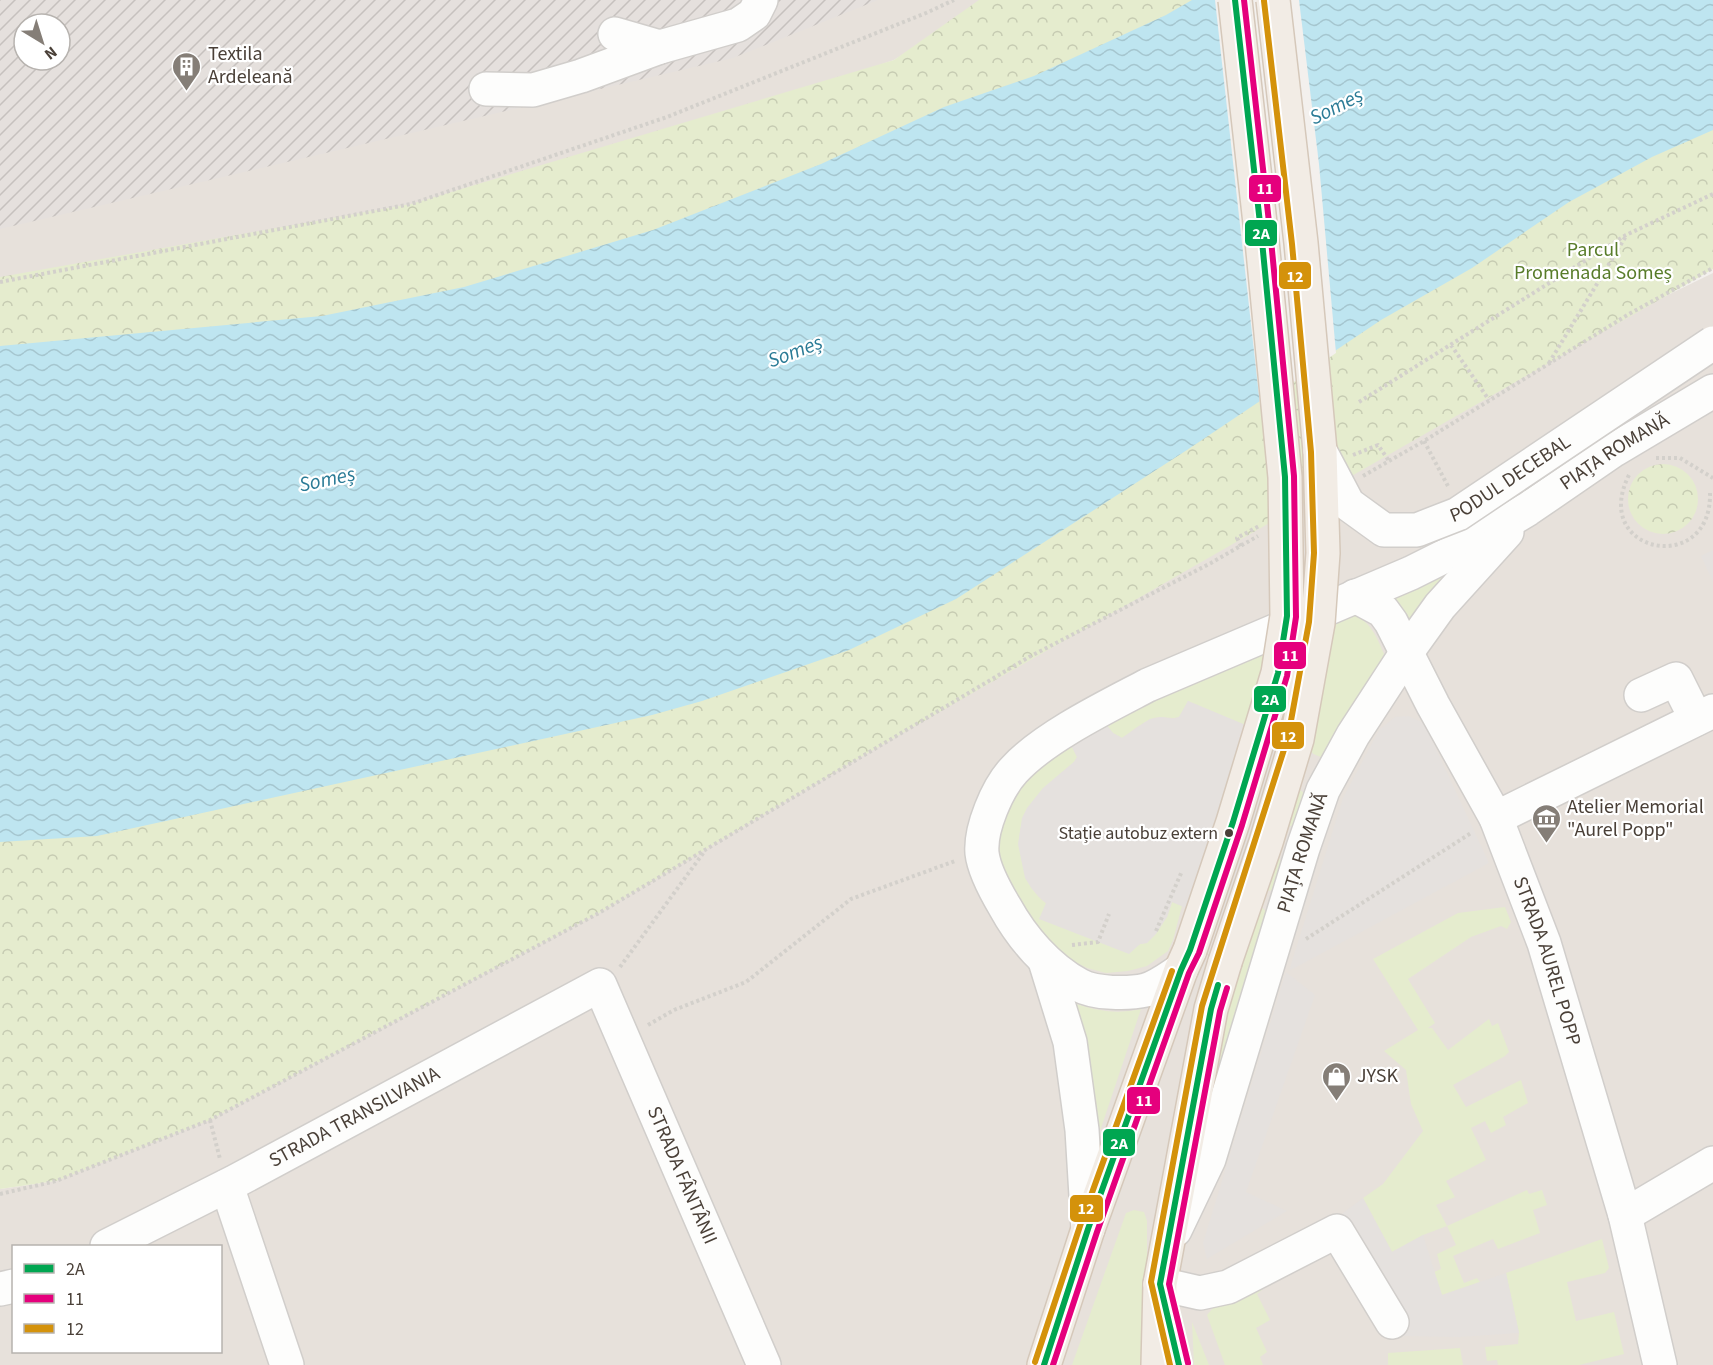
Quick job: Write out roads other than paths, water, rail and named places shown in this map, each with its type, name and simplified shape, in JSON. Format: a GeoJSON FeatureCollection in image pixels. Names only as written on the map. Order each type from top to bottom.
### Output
{"type":"FeatureCollection","features":[{"type":"Feature","properties":{"kind":"main road"},"geometry":{"type":"LineString","coordinates":[[1044,1365],[1088,1229],[1186,960],[1233,822],[1278,672],[1287,616],[1285,477],[1261,230],[1235,0]]}},
{"type":"Feature","properties":{"kind":"main road","name":"PODUL DECEBAL"},"geometry":{"type":"LineString","coordinates":[[1225,962],[1298,739],[1318,622],[1334,454],[1301,243],[1273,0]]}},
{"type":"Feature","properties":{"kind":"main road","name":"PIAȚA ROMANĂ"},"geometry":{"type":"LineString","coordinates":[[1158,1365],[1160,1284],[1211,1009],[1225,962]]}},
{"type":"Feature","properties":{"kind":"main road"},"geometry":{"type":"LineString","coordinates":[[1160,1284],[1179,1365]]}},
{"type":"Feature","properties":{"kind":"street"},"geometry":{"type":"LineString","coordinates":[[486,89],[533,90],[581,76],[660,47],[738,25],[754,14],[761,0]]}},
{"type":"Feature","properties":{"kind":"street"},"geometry":{"type":"LineString","coordinates":[[615,34],[660,47]]}},
{"type":"Feature","properties":{"kind":"street","name":"PODUL DECEBAL"},"geometry":{"type":"LineString","coordinates":[[1334,454],[1348,504],[1384,530],[1417,530],[1458,514],[1713,343]]}},
{"type":"Feature","properties":{"kind":"street","name":"PIAȚA ROMANĂ"},"geometry":{"type":"LineString","coordinates":[[1057,953],[1012,920],[998,894],[982,854],[983,837],[996,797],[1013,770],[1041,747],[1148,685],[1411,573],[1475,541],[1528,509],[1614,450],[1710,400]]}},
{"type":"Feature","properties":{"kind":"street","name":"PIAȚA ROMANĂ"},"geometry":{"type":"LineString","coordinates":[[1168,1245],[1209,1159],[1303,848],[1323,790],[1353,735],[1440,606],[1528,509]]}},
{"type":"Feature","properties":{"kind":"street","name":"STRADA AUREL POPP"},"geometry":{"type":"LineString","coordinates":[[1355,596],[1383,611],[1407,652],[1544,944],[1625,1215],[1660,1365]]}},
{"type":"Feature","properties":{"kind":"street"},"geometry":{"type":"LineString","coordinates":[[1488,823],[1704,715],[1676,679],[1641,695]]}},
{"type":"Feature","properties":{"kind":"street"},"geometry":{"type":"LineString","coordinates":[[1057,953],[1081,986],[1117,993],[1146,990],[1161,984],[1186,960]]}},
{"type":"Feature","properties":{"kind":"street"},"geometry":{"type":"LineString","coordinates":[[1057,953],[1082,1130],[1088,1229]]}},
{"type":"Feature","properties":{"kind":"street","name":"STRADA FÂNTÂNII"},"geometry":{"type":"LineString","coordinates":[[600,985],[764,1365]]}},
{"type":"Feature","properties":{"kind":"street","name":"STRADA TRANSILVANIA"},"geometry":{"type":"LineString","coordinates":[[109,1245],[227,1186],[600,985]]}},
{"type":"Feature","properties":{"kind":"street"},"geometry":{"type":"LineString","coordinates":[[1625,1215],[1713,1164]]}},
{"type":"Feature","properties":{"kind":"street"},"geometry":{"type":"LineString","coordinates":[[227,1186],[287,1365]]}},
{"type":"Feature","properties":{"kind":"street"},"geometry":{"type":"LineString","coordinates":[[1160,1284],[1200,1293],[1228,1287],[1337,1231],[1392,1322]]}},
{"type":"Feature","properties":{"kind":"water","name":"Someș"},"geometry":{"type":"Polygon","coordinates":[[[1192,0],[1713,0],[1713,130],[1652,157],[1569,202],[1472,268],[1381,320],[1187,450],[956,599],[849,650],[702,701],[652,715],[97,836],[0,842],[0,346],[322,316],[464,287],[653,230],[821,164],[944,107],[1034,76],[1166,15],[1192,0]]]}},
{"type":"Feature","properties":{"kind":"place","name":"Textila Ardeleană"},"geometry":{"type":"Point","coordinates":[187,92]}},
{"type":"Feature","properties":{"kind":"place","name":"Stație autobuz extern"},"geometry":{"type":"Point","coordinates":[1229,833]}},
{"type":"Feature","properties":{"kind":"place","name":"Atelier Memorial \"Aurel Popp\""},"geometry":{"type":"Point","coordinates":[1546,844]}},
{"type":"Feature","properties":{"kind":"place","name":"JYSK"},"geometry":{"type":"Point","coordinates":[1336,1102]}},
{"type":"Feature","properties":{"kind":"park label","name":"Parcul Promenada Someș"},"geometry":{"type":"Point","coordinates":[1593,262]}}]}
